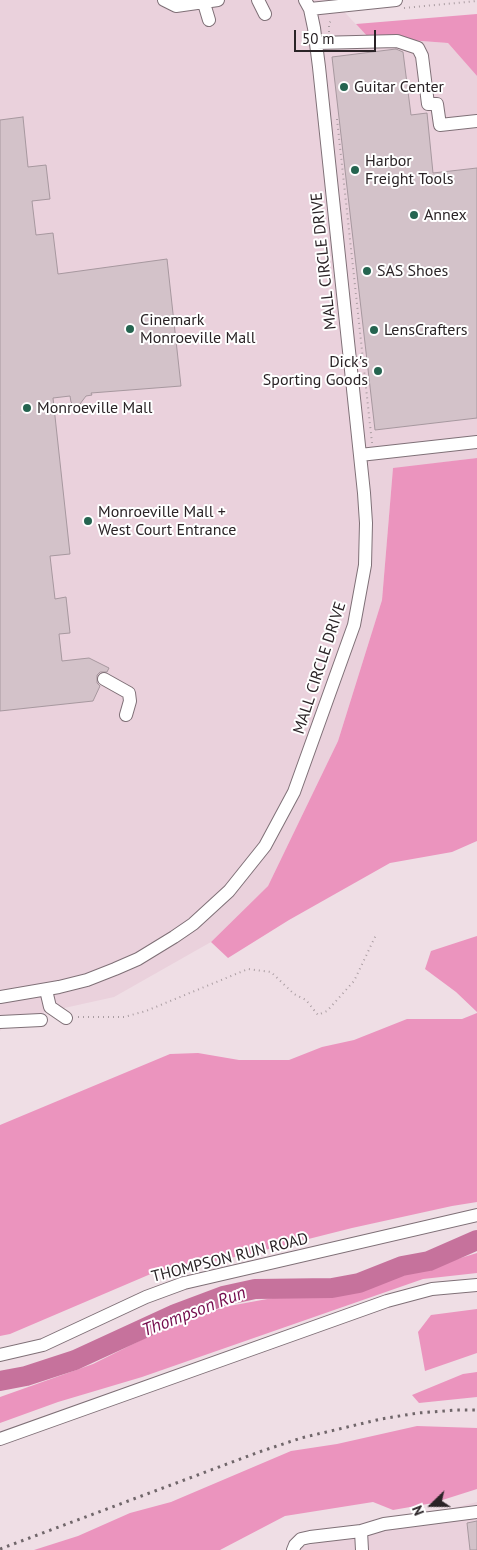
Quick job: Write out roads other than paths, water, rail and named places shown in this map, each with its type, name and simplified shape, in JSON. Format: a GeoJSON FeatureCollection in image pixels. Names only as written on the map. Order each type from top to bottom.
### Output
{"type":"FeatureCollection","features":[{"type":"Feature","properties":{"kind":"street"},"geometry":{"type":"LineString","coordinates":[[164,0],[176,6],[218,0]]}},
{"type":"Feature","properties":{"kind":"street"},"geometry":{"type":"LineString","coordinates":[[258,0],[265,14]]}},
{"type":"Feature","properties":{"kind":"street"},"geometry":{"type":"LineString","coordinates":[[203,1],[210,20]]}},
{"type":"Feature","properties":{"kind":"street"},"geometry":{"type":"LineString","coordinates":[[307,5],[397,4]]}},
{"type":"Feature","properties":{"kind":"street","name":"MALL CIRCLE DRIVE"},"geometry":{"type":"LineString","coordinates":[[0,997],[76,983],[115,969],[159,947],[193,924],[242,876],[265,846],[276,827],[301,773],[354,624],[365,565],[367,454],[316,43],[307,5]]}},
{"type":"Feature","properties":{"kind":"street"},"geometry":{"type":"LineString","coordinates":[[316,43],[397,42],[418,48],[422,56],[428,104],[437,104],[440,125],[477,121]]}},
{"type":"Feature","properties":{"kind":"street"},"geometry":{"type":"LineString","coordinates":[[367,454],[477,442]]}},
{"type":"Feature","properties":{"kind":"street"},"geometry":{"type":"LineString","coordinates":[[104,679],[129,693],[130,701],[126,715]]}},
{"type":"Feature","properties":{"kind":"street"},"geometry":{"type":"LineString","coordinates":[[46,990],[50,1007],[66,1018]]}},
{"type":"Feature","properties":{"kind":"street"},"geometry":{"type":"LineString","coordinates":[[0,1022],[41,1020]]}},
{"type":"Feature","properties":{"kind":"street","name":"THOMPSON RUN ROAD"},"geometry":{"type":"LineString","coordinates":[[0,1355],[43,1344],[146,1297],[184,1283],[477,1215]]}},
{"type":"Feature","properties":{"kind":"street"},"geometry":{"type":"LineString","coordinates":[[0,1439],[387,1301],[432,1289],[477,1284]]}},
{"type":"Feature","properties":{"kind":"street"},"geometry":{"type":"LineString","coordinates":[[293,1550],[295,1545],[310,1537],[361,1530],[384,1524],[477,1512]]}},
{"type":"Feature","properties":{"kind":"street"},"geometry":{"type":"LineString","coordinates":[[361,1530],[362,1550]]}},
{"type":"Feature","properties":{"kind":"waterway","name":"Thompson Run"},"geometry":{"type":"LineString","coordinates":[[0,1381],[26,1376],[75,1360],[175,1314],[223,1296],[255,1289],[332,1288],[359,1283],[402,1266],[429,1261],[477,1240]]}},
{"type":"Feature","properties":{"kind":"railway"},"geometry":{"type":"LineString","coordinates":[[0,1549],[301,1438],[381,1419],[418,1413],[477,1410]]}},
{"type":"Feature","properties":{"kind":"place","name":"Guitar Center"},"geometry":{"type":"Point","coordinates":[344,87]}},
{"type":"Feature","properties":{"kind":"place","name":"Harbor Freight Tools"},"geometry":{"type":"Point","coordinates":[355,170]}},
{"type":"Feature","properties":{"kind":"place","name":"Annex"},"geometry":{"type":"Point","coordinates":[414,215]}},
{"type":"Feature","properties":{"kind":"place","name":"SAS Shoes"},"geometry":{"type":"Point","coordinates":[367,271]}},
{"type":"Feature","properties":{"kind":"place","name":"Cinemark Monroeville Mall"},"geometry":{"type":"Point","coordinates":[130,329]}},
{"type":"Feature","properties":{"kind":"place","name":"LensCrafters"},"geometry":{"type":"Point","coordinates":[374,330]}},
{"type":"Feature","properties":{"kind":"place","name":"Dick's Sporting Goods"},"geometry":{"type":"Point","coordinates":[378,371]}},
{"type":"Feature","properties":{"kind":"place","name":"Monroeville Mall"},"geometry":{"type":"Point","coordinates":[27,408]}},
{"type":"Feature","properties":{"kind":"place","name":"Monroeville Mall + West Court Entrance"},"geometry":{"type":"Point","coordinates":[88,521]}}]}
